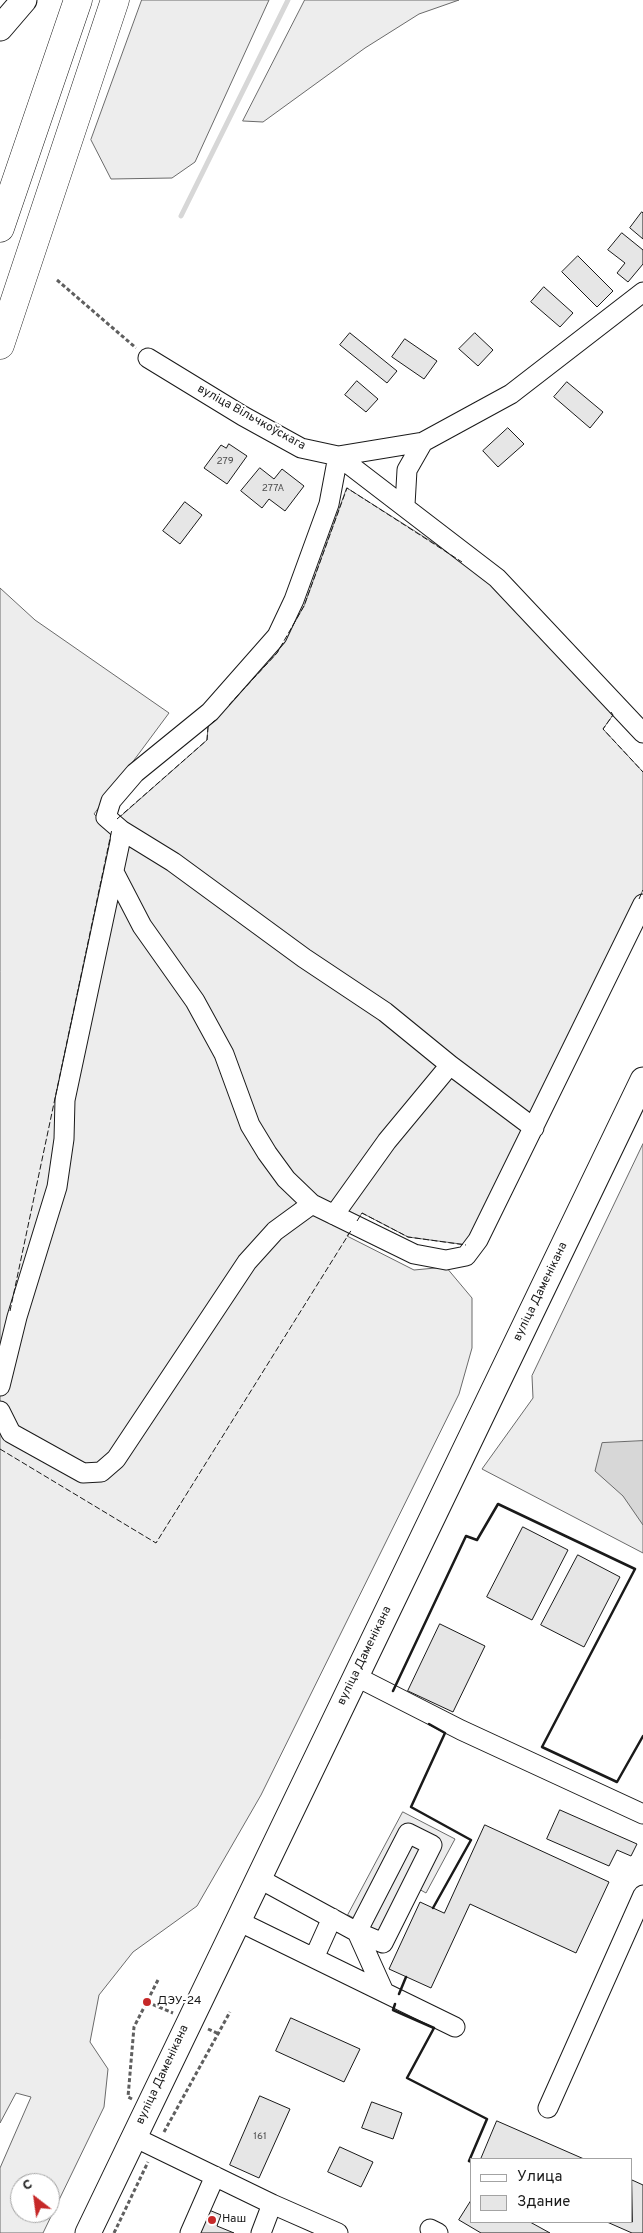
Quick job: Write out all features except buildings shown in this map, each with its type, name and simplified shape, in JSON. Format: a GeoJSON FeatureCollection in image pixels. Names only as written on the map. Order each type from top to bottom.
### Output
{"type":"FeatureCollection","features":[{"type":"Feature","properties":{"kind":"highway"},"geometry":{"type":"LineString","coordinates":[[0,228],[78,0]]}},
{"type":"Feature","properties":{"kind":"highway"},"geometry":{"type":"LineString","coordinates":[[0,345],[115,0]]}},
{"type":"Feature","properties":{"kind":"main road"},"geometry":{"type":"LineString","coordinates":[[0,28],[24,0]]}},
{"type":"Feature","properties":{"kind":"main road","name":"вуліца Даменікана"},"geometry":{"type":"LineString","coordinates":[[88,2233],[643,1080]]}},
{"type":"Feature","properties":{"kind":"street","name":"вуліца Вільчкоўскага"},"geometry":{"type":"LineString","coordinates":[[148,358],[243,416],[301,448],[338,456],[423,442],[511,394],[643,292]]}},
{"type":"Feature","properties":{"kind":"street"},"geometry":{"type":"LineString","coordinates":[[405,505],[407,470],[423,442]]}},
{"type":"Feature","properties":{"kind":"street"},"geometry":{"type":"LineString","coordinates":[[534,1128],[450,1065],[385,1012],[304,958],[173,862],[121,830],[106,817],[111,801],[135,773],[210,712],[277,636],[294,600],[329,504],[338,456],[405,505],[497,578],[643,733]]}},
{"type":"Feature","properties":{"kind":"street"},"geometry":{"type":"LineString","coordinates":[[0,1386],[17,1317],[57,1187],[64,1139],[65,1100],[114,872],[121,830]]}},
{"type":"Feature","properties":{"kind":"street"},"geometry":{"type":"LineString","coordinates":[[114,872],[142,926],[195,1001],[224,1054],[250,1125],[286,1179],[312,1204],[414,1254],[446,1260],[466,1256],[478,1240],[643,904]]}},
{"type":"Feature","properties":{"kind":"street"},"geometry":{"type":"LineString","coordinates":[[334,1215],[387,1141],[450,1065]]}},
{"type":"Feature","properties":{"kind":"street"},"geometry":{"type":"LineString","coordinates":[[0,1411],[11,1433],[83,1473],[100,1472],[116,1459],[247,1262],[275,1231],[312,1204]]}},
{"type":"Feature","properties":{"kind":"street"},"geometry":{"type":"LineString","coordinates":[[356,1676],[461,1730],[643,1814]]}},
{"type":"Feature","properties":{"kind":"street"},"geometry":{"type":"LineString","coordinates":[[258,1878],[357,1932],[383,1943],[432,1845],[408,1833],[357,1932]]}},
{"type":"Feature","properties":{"kind":"street"},"geometry":{"type":"LineString","coordinates":[[548,2108],[643,1895]]}},
{"type":"Feature","properties":{"kind":"street"},"geometry":{"type":"LineString","coordinates":[[314,1958],[332,1918]]}},
{"type":"Feature","properties":{"kind":"street"},"geometry":{"type":"LineString","coordinates":[[238,1921],[455,2027]]}},
{"type":"Feature","properties":{"kind":"street"},"geometry":{"type":"LineString","coordinates":[[357,1932],[384,1992]]}},
{"type":"Feature","properties":{"kind":"street"},"geometry":{"type":"LineString","coordinates":[[134,2137],[272,2204],[338,2233]]}},
{"type":"Feature","properties":{"kind":"street"},"geometry":{"type":"LineString","coordinates":[[190,2233],[216,2176]]}},
{"type":"Feature","properties":{"kind":"street"},"geometry":{"type":"LineString","coordinates":[[262,2233],[272,2204]]}},
{"type":"Feature","properties":{"kind":"path"},"geometry":{"type":"LineString","coordinates":[[57,280],[148,358]]}},
{"type":"Feature","properties":{"kind":"path"},"geometry":{"type":"LineString","coordinates":[[128,2097],[134,2027],[159,1978]]}},
{"type":"Feature","properties":{"kind":"path"},"geometry":{"type":"LineString","coordinates":[[209,2054],[230,2012]]}},
{"type":"Feature","properties":{"kind":"shaded area"},"geometry":{"type":"Polygon","coordinates":[[[142,0],[269,0],[195,162],[172,178],[111,179],[91,140],[142,0]]]}},
{"type":"Feature","properties":{"kind":"shaded area"},"geometry":{"type":"Polygon","coordinates":[[[305,0],[459,0],[419,14],[365,48],[263,122],[243,121],[305,0]]]}},
{"type":"Feature","properties":{"kind":"shaded area"},"geometry":{"type":"Polygon","coordinates":[[[347,488],[492,580],[613,715],[603,729],[643,772],[643,890],[468,1245],[408,1237],[362,1213],[347,1236],[414,1270],[446,1267],[472,1298],[472,1348],[459,1394],[261,1795],[197,1906],[133,1952],[99,1995],[90,2042],[108,2069],[104,2107],[60,2198],[60,2173],[10,2173],[10,2223],[48,2223],[43,2233],[0,2233],[0,2168],[31,2097],[16,2093],[0,2123],[0,588],[35,620],[169,713],[94,814],[111,831],[113,823],[207,740],[208,727],[277,653],[304,606],[347,488]]]}},
{"type":"Feature","properties":{"kind":"shaded area"},"geometry":{"type":"Polygon","coordinates":[[[643,1144],[643,1553],[482,1469],[533,1398],[532,1376],[643,1144]]]}},
{"type":"Feature","properties":{"kind":"shaded area"},"geometry":{"type":"Polygon","coordinates":[[[643,1441],[643,1525],[623,1496],[595,1471],[602,1443],[643,1441]]]}},
{"type":"Feature","properties":{"kind":"shaded area"},"geometry":{"type":"Polygon","coordinates":[[[403,1812],[455,1839],[426,1893],[417,1888],[390,1937],[348,1915],[403,1812]]]}},
{"type":"Feature","properties":{"kind":"waterway"},"geometry":{"type":"LineString","coordinates":[[181,216],[288,0]]}},
{"type":"Feature","properties":{"kind":"fence"},"geometry":{"type":"LineString","coordinates":[[229,705],[277,653],[304,606],[347,488],[462,562]]}},
{"type":"Feature","properties":{"kind":"fence"},"geometry":{"type":"LineString","coordinates":[[611,712],[613,715],[603,729],[643,772]]}},
{"type":"Feature","properties":{"kind":"fence"},"geometry":{"type":"LineString","coordinates":[[117,819],[207,740],[208,727],[215,720]]}},
{"type":"Feature","properties":{"kind":"fence"},"geometry":{"type":"LineString","coordinates":[[10,1311],[112,829]]}},
{"type":"Feature","properties":{"kind":"fence"},"geometry":{"type":"LineString","coordinates":[[639,899],[643,890]]}},
{"type":"Feature","properties":{"kind":"fence"},"geometry":{"type":"LineString","coordinates":[[357,1221],[362,1213],[408,1237],[466,1245]]}},
{"type":"Feature","properties":{"kind":"fence"},"geometry":{"type":"LineString","coordinates":[[0,1449],[156,1543],[352,1229]]}},
{"type":"Feature","properties":{"kind":"wall"},"geometry":{"type":"LineString","coordinates":[[393,1691],[466,1536],[477,1540],[498,1504],[635,1569],[542,1747],[617,1782],[643,1736]]}},
{"type":"Feature","properties":{"kind":"wall"},"geometry":{"type":"LineString","coordinates":[[429,1724],[445,1733],[411,1807],[471,1840],[433,1908]]}},
{"type":"Feature","properties":{"kind":"wall"},"geometry":{"type":"LineString","coordinates":[[399,1994],[406,1977]]}},
{"type":"Feature","properties":{"kind":"wall"},"geometry":{"type":"LineString","coordinates":[[395,2004],[393,2010],[434,2028],[407,2078],[487,2119],[470,2158]]}},
{"type":"Feature","properties":{"kind":"place","name":"ДЭУ-24"},"geometry":{"type":"Point","coordinates":[147,2002]}},
{"type":"Feature","properties":{"kind":"place","name":"Наш"},"geometry":{"type":"Point","coordinates":[212,2220]}}]}
